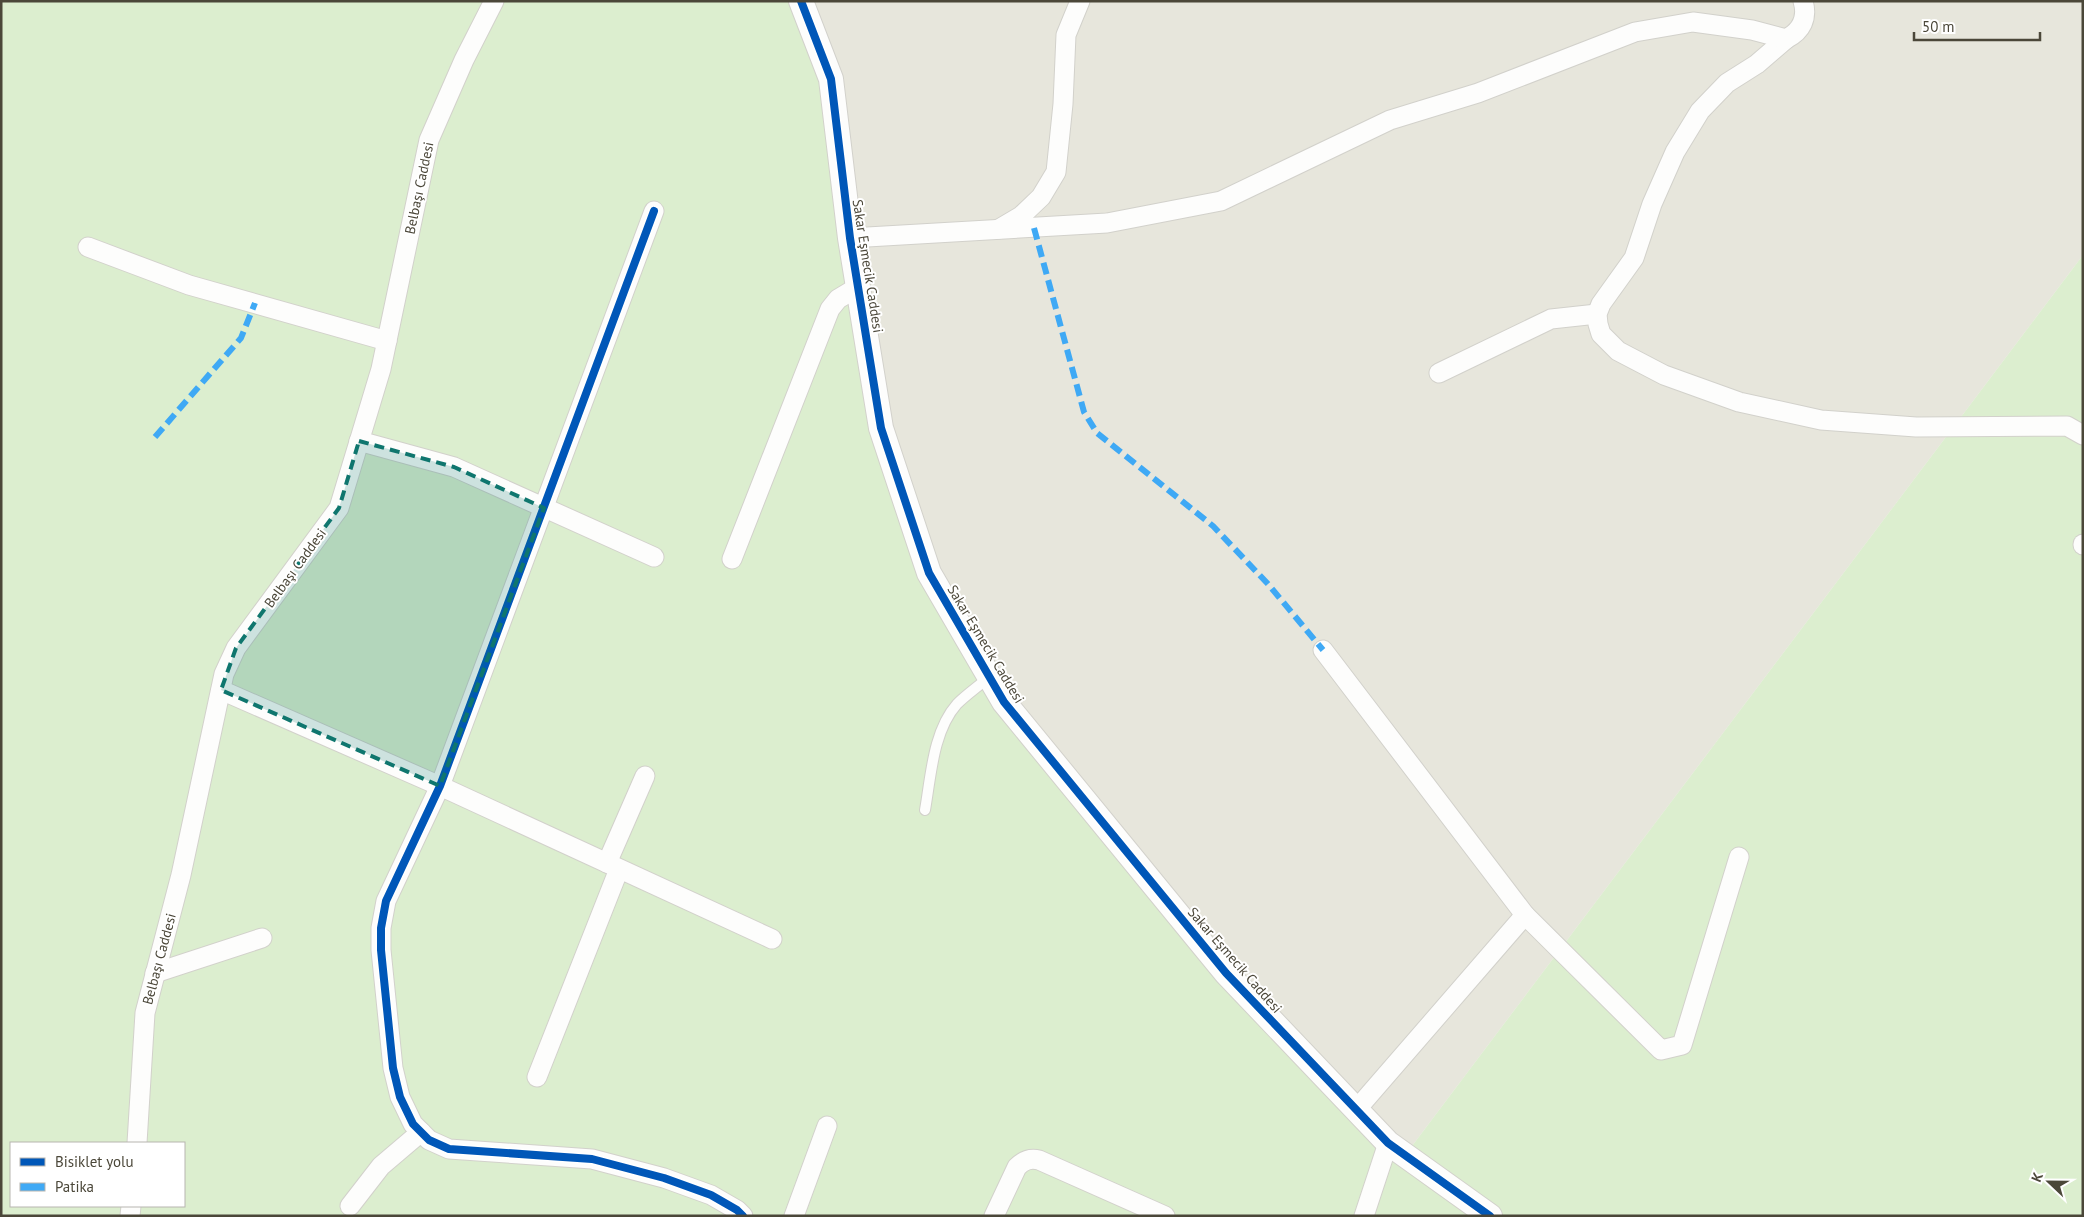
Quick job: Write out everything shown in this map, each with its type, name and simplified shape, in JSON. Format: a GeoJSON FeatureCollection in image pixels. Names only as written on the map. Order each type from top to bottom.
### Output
{"type":"FeatureCollection","features":[{"type":"Feature","properties":{"kind":"street","name":"Belbaşı Caddesi"},"geometry":{"type":"LineString","coordinates":[[137,1142],[145,1013],[181,874],[224,674],[236,648],[339,508],[381,369],[429,140],[464,60],[494,1]]}},
{"type":"Feature","properties":{"kind":"street","name":"Sakar Eşmecik Caddesi"},"geometry":{"type":"LineString","coordinates":[[801,1],[831,79],[850,238],[881,428],[929,573],[1004,702],[1226,974],[1388,1143],[1490,1216]]}},
{"type":"Feature","properties":{"kind":"street"},"geometry":{"type":"LineString","coordinates":[[996,231],[1021,216],[1041,197],[1056,172],[1063,104],[1066,35],[1080,1]]}},
{"type":"Feature","properties":{"kind":"street"},"geometry":{"type":"LineString","coordinates":[[1803,1],[1805,13],[1804,22],[1800,29],[1757,64],[1727,83],[1700,111],[1672,161],[1652,204],[1634,258],[1601,304],[1597,314],[1601,334],[1618,351],[1664,375],[1739,402],[1821,420],[1916,427],[2067,426],[2083,435]]}},
{"type":"Feature","properties":{"kind":"street"},"geometry":{"type":"LineString","coordinates":[[850,238],[996,231],[1107,223],[1221,202],[1390,120],[1478,93],[1635,32],[1693,22],[1752,30],[1786,39]]}},
{"type":"Feature","properties":{"kind":"street"},"geometry":{"type":"LineString","coordinates":[[654,211],[440,786],[386,901],[381,928],[381,950],[393,1068],[400,1097],[412,1124],[429,1140],[449,1149],[592,1159],[664,1178],[711,1195],[737,1210],[743,1216]]}},
{"type":"Feature","properties":{"kind":"street"},"geometry":{"type":"LineString","coordinates":[[88,247],[189,285],[387,341]]}},
{"type":"Feature","properties":{"kind":"street"},"geometry":{"type":"LineString","coordinates":[[732,559],[830,309],[838,299],[858,287]]}},
{"type":"Feature","properties":{"kind":"street"},"geometry":{"type":"LineString","coordinates":[[1439,374],[1551,319],[1597,314]]}},
{"type":"Feature","properties":{"kind":"street"},"geometry":{"type":"LineString","coordinates":[[359,441],[454,467],[654,557]]}},
{"type":"Feature","properties":{"kind":"street"},"geometry":{"type":"LineString","coordinates":[[1323,650],[1525,915],[1661,1050],[1682,1045],[1739,857]]}},
{"type":"Feature","properties":{"kind":"street"},"geometry":{"type":"LineString","coordinates":[[221,690],[440,786],[772,939]]}},
{"type":"Feature","properties":{"kind":"street"},"geometry":{"type":"LineString","coordinates":[[537,1077],[645,776]]}},
{"type":"Feature","properties":{"kind":"street"},"geometry":{"type":"LineString","coordinates":[[1356,1110],[1525,915]]}},
{"type":"Feature","properties":{"kind":"street"},"geometry":{"type":"LineString","coordinates":[[155,973],[262,938]]}},
{"type":"Feature","properties":{"kind":"street"},"geometry":{"type":"LineString","coordinates":[[794,1216],[827,1126]]}},
{"type":"Feature","properties":{"kind":"street"},"geometry":{"type":"LineString","coordinates":[[350,1206],[382,1166],[420,1132]]}},
{"type":"Feature","properties":{"kind":"street"},"geometry":{"type":"LineString","coordinates":[[1364,1216],[1388,1143]]}},
{"type":"Feature","properties":{"kind":"street"},"geometry":{"type":"LineString","coordinates":[[994,1216],[1017,1167],[1033,1159],[1040,1160],[1165,1216]]}},
{"type":"Feature","properties":{"kind":"lane"},"geometry":{"type":"LineString","coordinates":[[925,810],[938,742],[946,724],[957,705],[989,677]]}},
{"type":"Feature","properties":{"kind":"highlighted area"},"geometry":{"type":"Polygon","coordinates":[[[359,441],[454,467],[544,508],[440,786],[221,690],[236,648],[339,508],[359,441]]]}},
{"type":"Feature","properties":{"kind":"shaded area"},"geometry":{"type":"Polygon","coordinates":[[[797,1],[2083,1],[2083,255],[1406,1154],[1371,1125],[1008,707],[916,532],[797,1]]]}},
{"type":"Feature","properties":{"kind":"green space"},"geometry":{"type":"Polygon","coordinates":[[[1,1],[797,1],[817,48],[866,344],[947,605],[1107,829],[1406,1154],[2083,255],[2083,1216],[1,1216],[1,1]]]}},
{"type":"Feature","properties":{"kind":"marked path"},"geometry":{"type":"LineString","coordinates":[[1034,228],[1084,412],[1097,433],[1213,526],[1268,584],[1323,650]]}},
{"type":"Feature","properties":{"kind":"marked path"},"geometry":{"type":"LineString","coordinates":[[155,437],[241,338],[255,303]]}},
{"type":"Feature","properties":{"kind":"cycle path"},"geometry":{"type":"LineString","coordinates":[[801,1],[831,79],[850,238],[881,428],[929,573],[1004,702],[1226,973],[1388,1143],[1490,1216]]}},
{"type":"Feature","properties":{"kind":"cycle path"},"geometry":{"type":"LineString","coordinates":[[654,211],[440,786],[386,901],[381,928],[381,950],[393,1068],[400,1097],[413,1124],[429,1140],[449,1149],[592,1159],[664,1178],[711,1195],[737,1210],[743,1216]]}}]}
